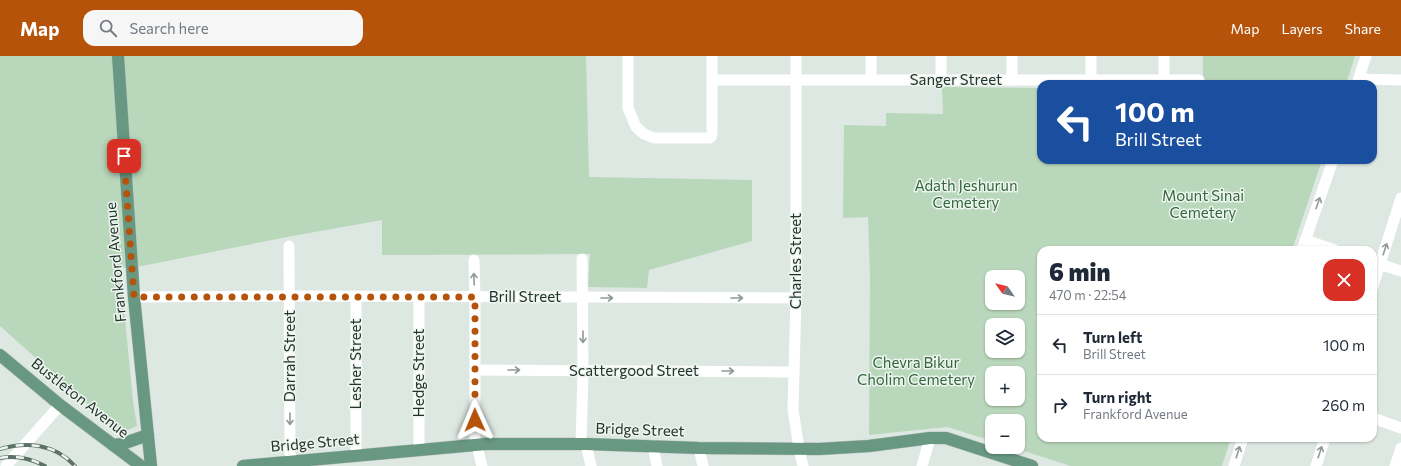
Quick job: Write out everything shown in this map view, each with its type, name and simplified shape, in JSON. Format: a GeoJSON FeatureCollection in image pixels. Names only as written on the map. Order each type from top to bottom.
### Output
{"type":"FeatureCollection","features":[{"type":"Feature","properties":{"kind":"main road","name":"Frankford Avenue"},"geometry":{"type":"LineString","coordinates":[[118,56],[134,297],[151,466]]}},
{"type":"Feature","properties":{"kind":"main road","name":"Bustleton Avenue"},"geometry":{"type":"LineString","coordinates":[[0,355],[60,405],[140,466]]}},
{"type":"Feature","properties":{"kind":"main road"},"geometry":{"type":"LineString","coordinates":[[113,445],[122,444],[148,435]]}},
{"type":"Feature","properties":{"kind":"main road","name":"Bridge Street"},"geometry":{"type":"LineString","coordinates":[[243,466],[292,464],[476,444],[584,444],[698,448],[799,449],[868,446],[930,438],[946,438],[1012,463],[1032,466]]}},
{"type":"Feature","properties":{"kind":"street"},"geometry":{"type":"LineString","coordinates":[[628,56],[628,110],[636,128],[644,134],[654,138],[711,137],[712,56]]}},
{"type":"Feature","properties":{"kind":"street","name":"Charles Street"},"geometry":{"type":"LineString","coordinates":[[796,56],[796,298],[793,409],[803,466]]}},
{"type":"Feature","properties":{"kind":"street"},"geometry":{"type":"LineString","coordinates":[[871,56],[871,80]]}},
{"type":"Feature","properties":{"kind":"street"},"geometry":{"type":"LineString","coordinates":[[941,56],[941,80]]}},
{"type":"Feature","properties":{"kind":"street"},"geometry":{"type":"LineString","coordinates":[[1012,56],[1012,80]]}},
{"type":"Feature","properties":{"kind":"street"},"geometry":{"type":"LineString","coordinates":[[1091,56],[1091,79]]}},
{"type":"Feature","properties":{"kind":"street"},"geometry":{"type":"LineString","coordinates":[[1164,56],[1164,79]]}},
{"type":"Feature","properties":{"kind":"street"},"geometry":{"type":"LineString","coordinates":[[1359,80],[1366,56]]}},
{"type":"Feature","properties":{"kind":"street","name":"Sanger Street"},"geometry":{"type":"LineString","coordinates":[[712,80],[1199,80]]}},
{"type":"Feature","properties":{"kind":"street"},"geometry":{"type":"LineString","coordinates":[[1377,81],[1401,80]]}},
{"type":"Feature","properties":{"kind":"street"},"geometry":{"type":"LineString","coordinates":[[1304,245],[1332,164]]}},
{"type":"Feature","properties":{"kind":"street"},"geometry":{"type":"LineString","coordinates":[[1377,261],[1401,198]]}},
{"type":"Feature","properties":{"kind":"street","name":"Darrah Street"},"geometry":{"type":"LineString","coordinates":[[289,246],[292,464]]}},
{"type":"Feature","properties":{"kind":"street"},"geometry":{"type":"LineString","coordinates":[[582,259],[584,444],[591,466]]}},
{"type":"Feature","properties":{"kind":"street"},"geometry":{"type":"LineString","coordinates":[[474,260],[476,444],[482,466]]}},
{"type":"Feature","properties":{"kind":"street"},"geometry":{"type":"LineString","coordinates":[[1377,264],[1401,271]]}},
{"type":"Feature","properties":{"kind":"street","name":"Brill Street"},"geometry":{"type":"LineString","coordinates":[[134,297],[290,296],[796,298]]}},
{"type":"Feature","properties":{"kind":"street","name":"Lesher Street"},"geometry":{"type":"LineString","coordinates":[[356,297],[356,456]]}},
{"type":"Feature","properties":{"kind":"street","name":"Hedge Street"},"geometry":{"type":"LineString","coordinates":[[419,297],[419,449]]}},
{"type":"Feature","properties":{"kind":"street","name":"Scattergood Street"},"geometry":{"type":"LineString","coordinates":[[475,370],[794,372]]}},
{"type":"Feature","properties":{"kind":"street"},"geometry":{"type":"LineString","coordinates":[[6,466],[60,405]]}},
{"type":"Feature","properties":{"kind":"street"},"geometry":{"type":"LineString","coordinates":[[1377,419],[1401,428]]}},
{"type":"Feature","properties":{"kind":"street"},"geometry":{"type":"LineString","coordinates":[[922,466],[930,438]]}},
{"type":"Feature","properties":{"kind":"street"},"geometry":{"type":"LineString","coordinates":[[1234,466],[1242,442]]}},
{"type":"Feature","properties":{"kind":"street"},"geometry":{"type":"LineString","coordinates":[[1316,466],[1324,442]]}},
{"type":"Feature","properties":{"kind":"street"},"geometry":{"type":"LineString","coordinates":[[653,446],[657,466]]}},
{"type":"Feature","properties":{"kind":"street"},"geometry":{"type":"LineString","coordinates":[[698,448],[703,466]]}},
{"type":"Feature","properties":{"kind":"street"},"geometry":{"type":"LineString","coordinates":[[1395,466],[1401,448]]}},
{"type":"Feature","properties":{"kind":"green space"},"geometry":{"type":"Polygon","coordinates":[[[0,56],[586,56],[589,177],[752,180],[752,241],[649,270],[647,288],[588,287],[590,254],[382,255],[382,220],[142,266],[120,268],[133,401],[137,426],[119,434],[100,415],[0,326],[0,56]]]}},
{"type":"Feature","properties":{"kind":"green space"},"geometry":{"type":"Polygon","coordinates":[[[1203,56],[1355,56],[1347,80],[1203,80],[1203,56]]]}},
{"type":"Feature","properties":{"kind":"green space"},"geometry":{"type":"Polygon","coordinates":[[[942,87],[1037,88],[1037,164],[1321,164],[1293,246],[1037,246],[1037,442],[1230,442],[1222,466],[1071,466],[1025,451],[1025,414],[985,414],[985,439],[947,427],[869,435],[870,276],[868,217],[843,218],[844,125],[886,126],[886,113],[943,114],[942,87]]]}},
{"type":"Feature","properties":{"kind":"railway"},"geometry":{"type":"LineString","coordinates":[[0,449],[20,445],[40,446],[59,453],[75,466]]}},
{"type":"Feature","properties":{"kind":"railway"},"geometry":{"type":"LineString","coordinates":[[0,458],[23,458],[45,466]]}},
{"type":"Feature","properties":{"kind":"route"},"geometry":{"type":"LineString","coordinates":[[124,156],[134,297],[475,297],[475,420]]}},
{"type":"Feature","properties":{"kind":"park label","name":"Adath Jeshurun Cemetery"},"geometry":{"type":"Point","coordinates":[966,194]}},
{"type":"Feature","properties":{"kind":"park label","name":"Mount Sinai Cemetery"},"geometry":{"type":"Point","coordinates":[1203,204]}},
{"type":"Feature","properties":{"kind":"park label","name":"Chevra Bikur Cholim Cemetery"},"geometry":{"type":"Point","coordinates":[916,372]}}]}
